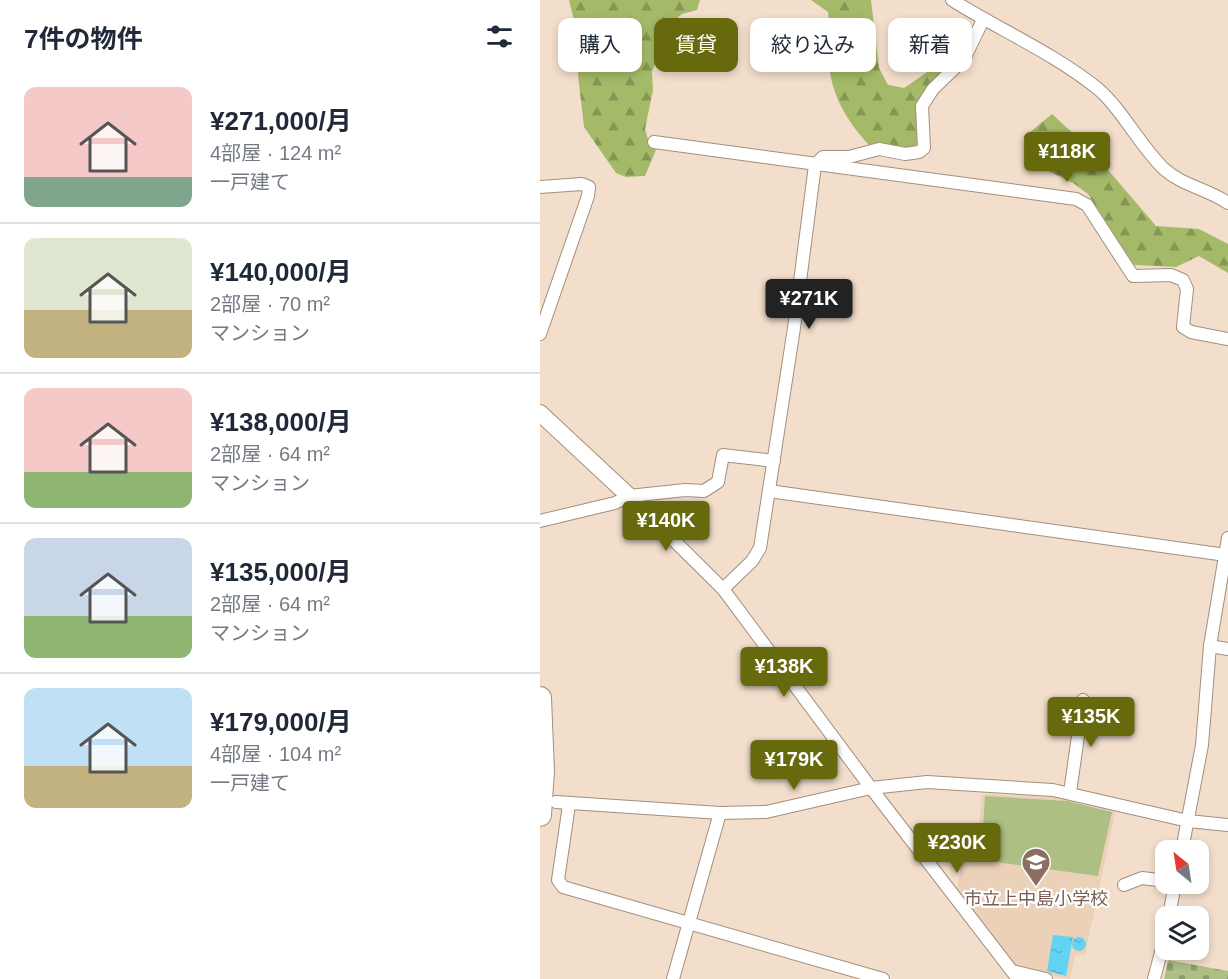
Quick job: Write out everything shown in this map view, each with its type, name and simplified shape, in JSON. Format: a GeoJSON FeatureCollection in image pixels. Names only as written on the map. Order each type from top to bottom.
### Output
{"type":"FeatureCollection","features":[{"type":"Feature","properties":{"kind":"highway"},"geometry":{"type":"LineString","coordinates":[[540,698],[543,771],[548,808]]}},
{"type":"Feature","properties":{"kind":"street"},"geometry":{"type":"LineString","coordinates":[[952,0],[1068,66],[1100,91],[1163,167],[1179,181],[1218,196],[1228,204]]}},
{"type":"Feature","properties":{"kind":"street"},"geometry":{"type":"LineString","coordinates":[[723,589],[752,561],[760,548],[815,165],[823,158],[849,157],[879,149],[904,154],[919,152],[924,148],[922,106],[933,89],[964,59],[984,20]]}},
{"type":"Feature","properties":{"kind":"street"},"geometry":{"type":"LineString","coordinates":[[654,142],[1076,199],[1087,205],[1133,276],[1172,275],[1183,280],[1187,290],[1183,327],[1191,332],[1228,339]]}},
{"type":"Feature","properties":{"kind":"street"},"geometry":{"type":"LineString","coordinates":[[540,187],[582,184],[589,187],[588,196],[540,334]]}},
{"type":"Feature","properties":{"kind":"street"},"geometry":{"type":"LineString","coordinates":[[540,413],[629,496],[723,589],[871,788],[1015,975],[1046,979]]}},
{"type":"Feature","properties":{"kind":"street"},"geometry":{"type":"LineString","coordinates":[[540,521],[615,503],[629,496],[685,490],[704,491],[718,482],[723,455],[774,461]]}},
{"type":"Feature","properties":{"kind":"street"},"geometry":{"type":"LineString","coordinates":[[769,490],[1226,555]]}},
{"type":"Feature","properties":{"kind":"street"},"geometry":{"type":"LineString","coordinates":[[1184,840],[1202,745],[1210,646],[1228,538]]}},
{"type":"Feature","properties":{"kind":"street"},"geometry":{"type":"LineString","coordinates":[[1210,646],[1228,649]]}},
{"type":"Feature","properties":{"kind":"street"},"geometry":{"type":"LineString","coordinates":[[1070,793],[1083,700]]}},
{"type":"Feature","properties":{"kind":"street"},"geometry":{"type":"LineString","coordinates":[[548,808],[569,805],[720,813],[766,812],[871,788],[927,782],[1070,793],[1188,821],[1228,825]]}},
{"type":"Feature","properties":{"kind":"street"},"geometry":{"type":"LineString","coordinates":[[569,805],[558,880],[563,887],[882,979]]}},
{"type":"Feature","properties":{"kind":"street"},"geometry":{"type":"LineString","coordinates":[[673,979],[720,813]]}},
{"type":"Feature","properties":{"kind":"street"},"geometry":{"type":"LineString","coordinates":[[1124,885],[1142,878],[1155,880]]}},
{"type":"Feature","properties":{"kind":"street"},"geometry":{"type":"LineString","coordinates":[[1154,979],[1159,960]]}},
{"type":"Feature","properties":{"kind":"shaded area"},"geometry":{"type":"Polygon","coordinates":[[[982,794],[1068,798],[1116,809],[1085,955],[1075,956],[1070,979],[1019,969],[956,894],[962,860],[976,859],[982,794]]]}},
{"type":"Feature","properties":{"kind":"green space"},"geometry":{"type":"Polygon","coordinates":[[[569,0],[700,0],[697,10],[682,14],[677,18],[654,18],[653,90],[645,129],[650,146],[656,150],[645,176],[626,177],[616,173],[584,127],[578,75],[579,72],[642,72],[642,18],[574,18],[569,0]]]}},
{"type":"Feature","properties":{"kind":"green space"},"geometry":{"type":"Polygon","coordinates":[[[811,0],[871,0],[873,18],[828,18],[828,12],[811,0]]]}},
{"type":"Feature","properties":{"kind":"green space"},"geometry":{"type":"Polygon","coordinates":[[[876,42],[879,68],[888,85],[904,88],[927,72],[946,72],[920,98],[917,123],[923,143],[916,148],[869,145],[847,117],[836,96],[830,72],[876,72],[876,42]]]}},
{"type":"Feature","properties":{"kind":"green space"},"geometry":{"type":"Polygon","coordinates":[[[1052,114],[1091,150],[1156,226],[1199,229],[1228,244],[1228,273],[1199,256],[1176,267],[1134,265],[1088,194],[1073,183],[1044,169],[1024,137],[1052,114]]]}},
{"type":"Feature","properties":{"kind":"green space"},"geometry":{"type":"Polygon","coordinates":[[[985,796],[1067,801],[1112,812],[1098,876],[981,860],[985,796]]]}},
{"type":"Feature","properties":{"kind":"green space"},"geometry":{"type":"Polygon","coordinates":[[[1168,960],[1228,971],[1228,979],[1164,979],[1168,960]]]}},
{"type":"Feature","properties":{"kind":"water"},"geometry":{"type":"Polygon","coordinates":[[[1053,935],[1073,937],[1066,976],[1047,971],[1053,935]]]}},
{"type":"Feature","properties":{"kind":"water"},"geometry":{"type":"Polygon","coordinates":[[[1079,937],[1084,939],[1086,944],[1084,949],[1079,951],[1074,949],[1072,944],[1074,939],[1079,937]]]}},
{"type":"Feature","properties":{"kind":"place","name":"市立上中島小学校"},"geometry":{"type":"Point","coordinates":[1036,888]}}]}
